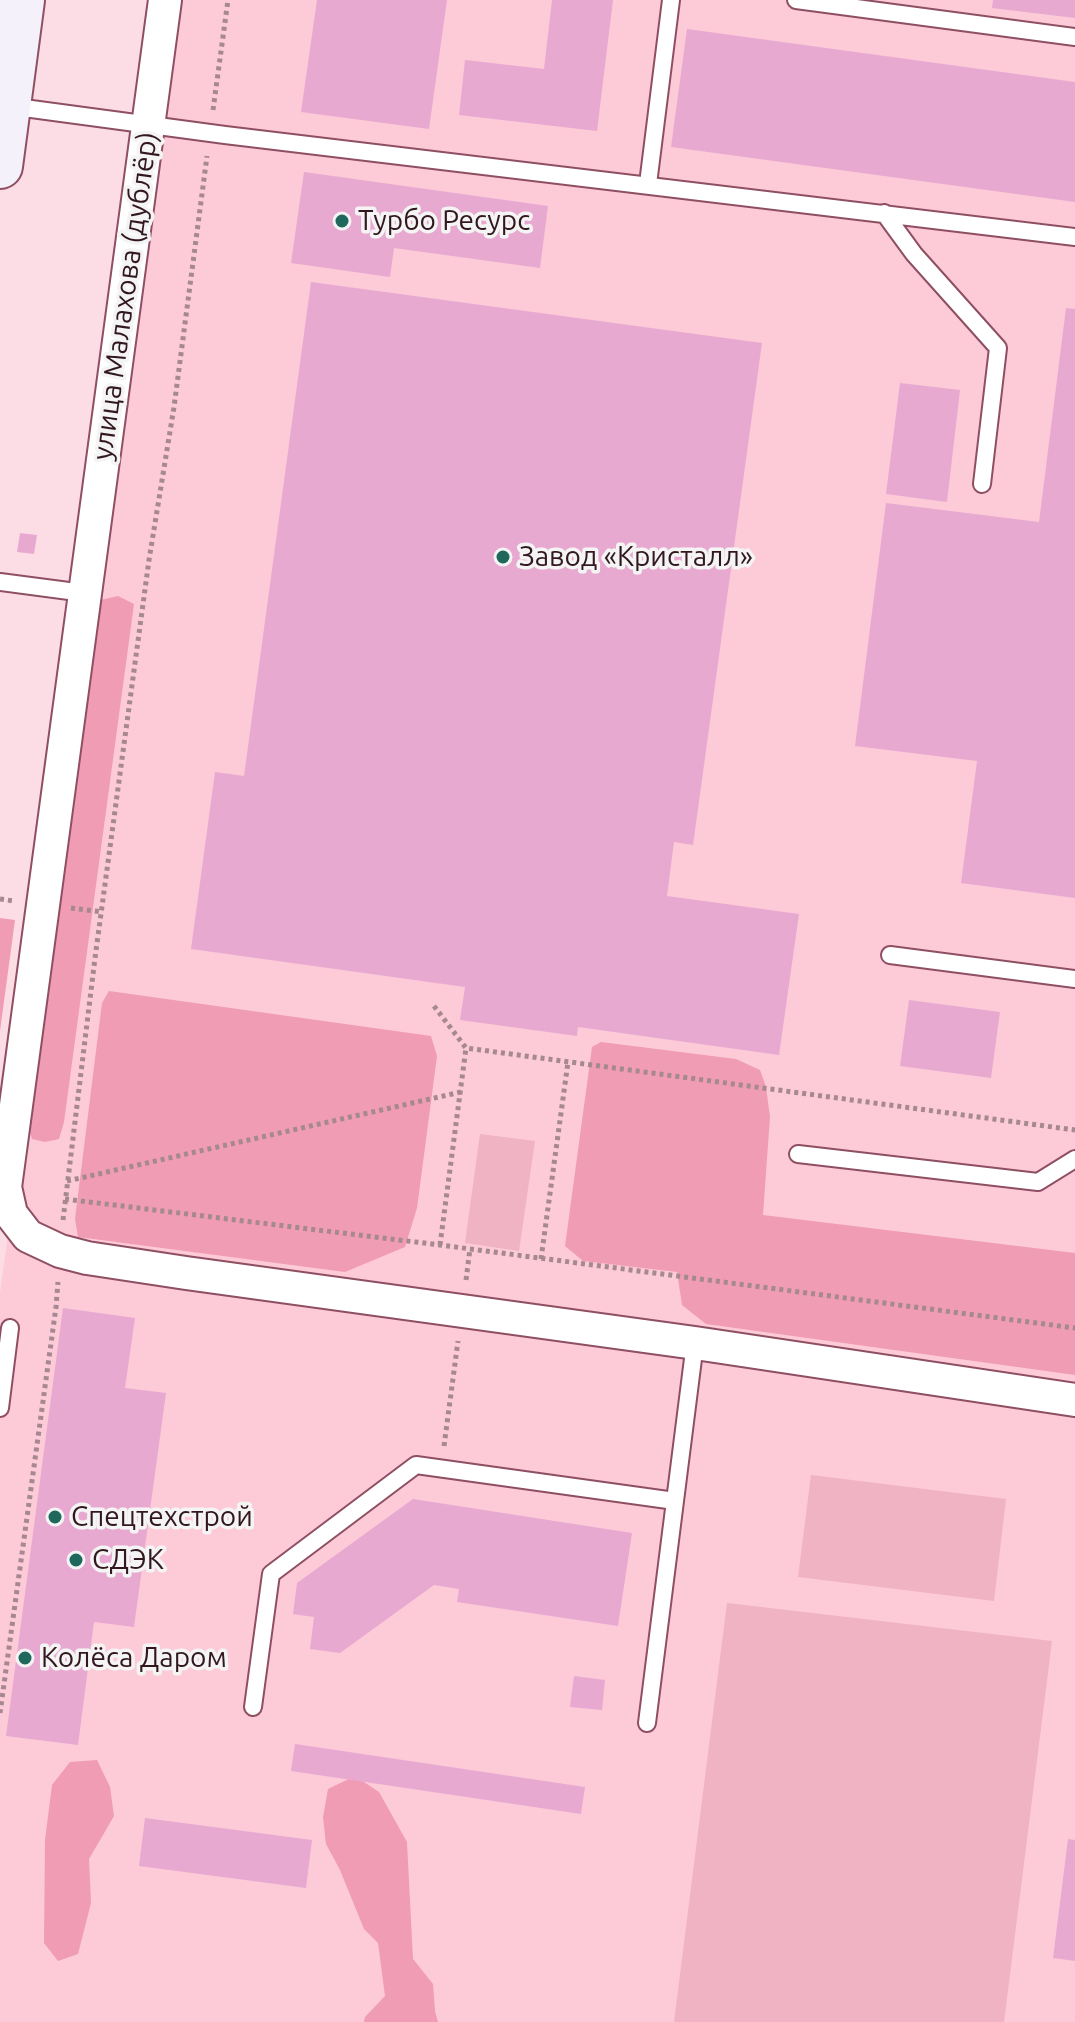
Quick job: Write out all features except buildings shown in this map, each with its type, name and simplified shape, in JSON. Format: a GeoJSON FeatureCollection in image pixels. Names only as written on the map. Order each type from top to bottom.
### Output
{"type":"FeatureCollection","features":[{"type":"Feature","properties":{"kind":"main road"},"geometry":{"type":"LineString","coordinates":[[0,166],[22,0]]}},
{"type":"Feature","properties":{"kind":"street","name":"улица Малахова (дублёр)"},"geometry":{"type":"LineString","coordinates":[[165,0],[5,1187],[11,1214],[28,1236],[60,1251],[87,1258],[1075,1400]]}},
{"type":"Feature","properties":{"kind":"lane"},"geometry":{"type":"LineString","coordinates":[[648,184],[671,0]]}},
{"type":"Feature","properties":{"kind":"lane"},"geometry":{"type":"LineString","coordinates":[[796,0],[1075,37]]}},
{"type":"Feature","properties":{"kind":"lane"},"geometry":{"type":"LineString","coordinates":[[8,106],[1075,237]]}},
{"type":"Feature","properties":{"kind":"lane"},"geometry":{"type":"LineString","coordinates":[[884,213],[914,254],[998,348],[982,484]]}},
{"type":"Feature","properties":{"kind":"lane"},"geometry":{"type":"LineString","coordinates":[[0,582],[84,593]]}},
{"type":"Feature","properties":{"kind":"lane"},"geometry":{"type":"LineString","coordinates":[[890,955],[1075,979]]}},
{"type":"Feature","properties":{"kind":"lane"},"geometry":{"type":"LineString","coordinates":[[798,1154],[1038,1182],[1075,1159]]}},
{"type":"Feature","properties":{"kind":"lane"},"geometry":{"type":"LineString","coordinates":[[0,1408],[10,1328]]}},
{"type":"Feature","properties":{"kind":"lane"},"geometry":{"type":"LineString","coordinates":[[647,1723],[695,1343]]}},
{"type":"Feature","properties":{"kind":"lane"},"geometry":{"type":"LineString","coordinates":[[253,1707],[271,1574],[416,1465],[675,1501]]}},
{"type":"Feature","properties":{"kind":"path"},"geometry":{"type":"LineString","coordinates":[[0,1713],[56,1307],[67,1181],[149,560],[174,407],[228,0]]}},
{"type":"Feature","properties":{"kind":"path"},"geometry":{"type":"LineString","coordinates":[[434,1006],[466,1048],[440,1245]]}},
{"type":"Feature","properties":{"kind":"path"},"geometry":{"type":"LineString","coordinates":[[466,1048],[1075,1130]]}},
{"type":"Feature","properties":{"kind":"path"},"geometry":{"type":"LineString","coordinates":[[541,1259],[568,1062]]}},
{"type":"Feature","properties":{"kind":"path"},"geometry":{"type":"LineString","coordinates":[[67,1181],[461,1092]]}},
{"type":"Feature","properties":{"kind":"path"},"geometry":{"type":"LineString","coordinates":[[65,1199],[1075,1328]]}},
{"type":"Feature","properties":{"kind":"path"},"geometry":{"type":"LineString","coordinates":[[441,1469],[470,1249]]}},
{"type":"Feature","properties":{"kind":"shaded area"},"geometry":{"type":"Polygon","coordinates":[[[176,0],[1075,0],[1075,2022],[0,2022],[0,1293],[176,0]]]}},
{"type":"Feature","properties":{"kind":"shaded area"},"geometry":{"type":"Polygon","coordinates":[[[118,596],[134,604],[64,1122],[59,1139],[45,1142],[32,1139],[28,1126],[96,601],[118,596]]]}},
{"type":"Feature","properties":{"kind":"shaded area"},"geometry":{"type":"Polygon","coordinates":[[[0,918],[15,920],[0,1031],[0,918]]]}},
{"type":"Feature","properties":{"kind":"shaded area"},"geometry":{"type":"Polygon","coordinates":[[[109,991],[431,1036],[437,1056],[417,1208],[405,1247],[345,1272],[78,1237],[75,1219],[102,1003],[109,991]]]}},
{"type":"Feature","properties":{"kind":"shaded area"},"geometry":{"type":"Polygon","coordinates":[[[601,1042],[736,1059],[760,1070],[770,1117],[763,1215],[1075,1253],[1075,1375],[706,1324],[682,1305],[677,1272],[583,1261],[565,1246],[592,1047],[601,1042]]]}},
{"type":"Feature","properties":{"kind":"shaded area"},"geometry":{"type":"Polygon","coordinates":[[[480,1134],[535,1141],[519,1251],[465,1243],[480,1134]]]}},
{"type":"Feature","properties":{"kind":"shaded area"},"geometry":{"type":"Polygon","coordinates":[[[811,1475],[1006,1499],[994,1601],[798,1577],[811,1475]]]}},
{"type":"Feature","properties":{"kind":"shaded area"},"geometry":{"type":"Polygon","coordinates":[[[727,1603],[1052,1641],[1004,2022],[674,2022],[727,1603]]]}},
{"type":"Feature","properties":{"kind":"shaded area"},"geometry":{"type":"Polygon","coordinates":[[[97,1760],[110,1787],[114,1816],[89,1859],[91,1903],[78,1954],[58,1961],[44,1943],[45,1840],[52,1785],[70,1762],[97,1760]]]}},
{"type":"Feature","properties":{"kind":"shaded area"},"geometry":{"type":"Polygon","coordinates":[[[355,1776],[379,1792],[407,1842],[413,1959],[433,1984],[438,2022],[364,2022],[385,1996],[378,1943],[364,1929],[326,1844],[323,1817],[328,1789],[355,1776]]]}},
{"type":"Feature","properties":{"kind":"place","name":"Турбо Ресурс"},"geometry":{"type":"Point","coordinates":[342,221]}},
{"type":"Feature","properties":{"kind":"place","name":"Завод «Кристалл»"},"geometry":{"type":"Point","coordinates":[503,557]}},
{"type":"Feature","properties":{"kind":"place","name":"Спецтехстрой"},"geometry":{"type":"Point","coordinates":[55,1517]}},
{"type":"Feature","properties":{"kind":"place","name":"СДЭК"},"geometry":{"type":"Point","coordinates":[76,1560]}},
{"type":"Feature","properties":{"kind":"place","name":"Колёса Даром"},"geometry":{"type":"Point","coordinates":[25,1658]}}]}
